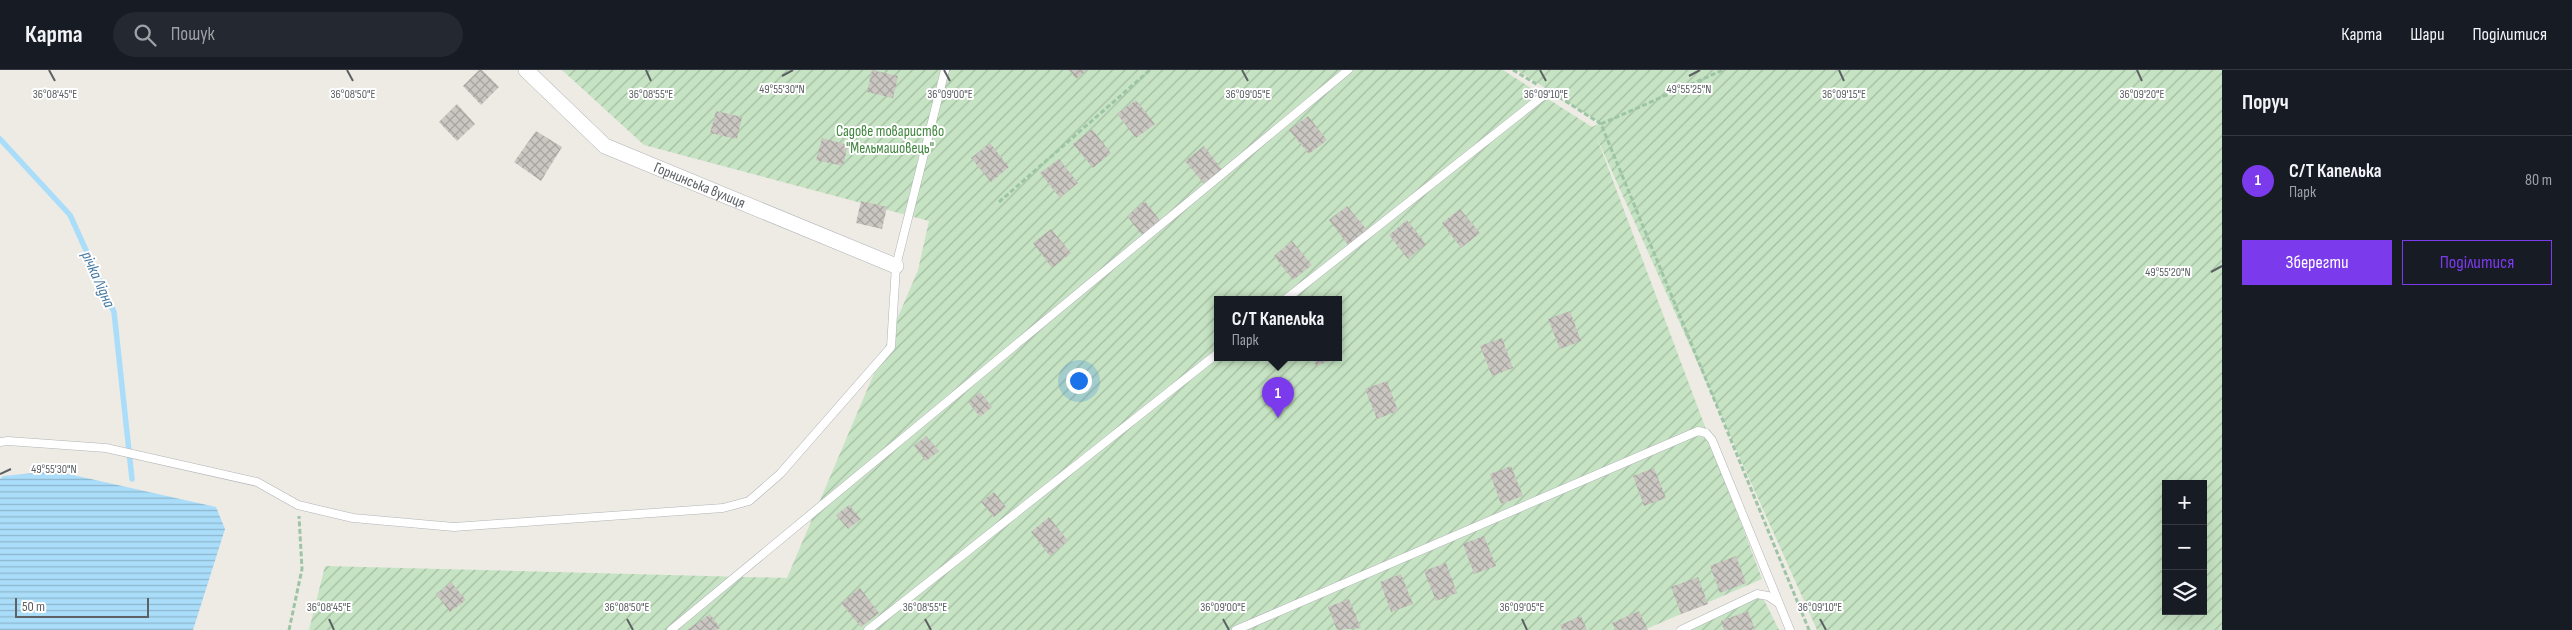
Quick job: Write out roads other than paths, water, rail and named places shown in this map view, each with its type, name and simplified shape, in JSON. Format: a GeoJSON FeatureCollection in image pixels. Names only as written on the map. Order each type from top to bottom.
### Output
{"type":"FeatureCollection","features":[{"type":"Feature","properties":{"kind":"street","name":"Горнинська вулиця"},"geometry":{"type":"LineString","coordinates":[[526,70],[605,146],[896,266]]}},
{"type":"Feature","properties":{"kind":"lane"},"geometry":{"type":"LineString","coordinates":[[0,442],[106,448],[257,482],[298,505],[353,518],[454,527],[723,508],[749,501],[780,474],[891,347],[896,266],[945,70]]}},
{"type":"Feature","properties":{"kind":"lane"},"geometry":{"type":"LineString","coordinates":[[671,630],[1348,70]]}},
{"type":"Feature","properties":{"kind":"lane"},"geometry":{"type":"LineString","coordinates":[[1290,296],[1548,92]]}},
{"type":"Feature","properties":{"kind":"lane"},"geometry":{"type":"LineString","coordinates":[[868,630],[1214,356]]}},
{"type":"Feature","properties":{"kind":"lane"},"geometry":{"type":"LineString","coordinates":[[1236,630],[1696,431],[1706,433],[1712,440],[1790,630]]}},
{"type":"Feature","properties":{"kind":"lane"},"geometry":{"type":"LineString","coordinates":[[1681,630],[1757,594],[1772,598],[1781,608]]}},
{"type":"Feature","properties":{"kind":"water"},"geometry":{"type":"Polygon","coordinates":[[[55,471],[216,507],[225,529],[193,630],[0,630],[0,479],[3,476],[55,471]]]}},
{"type":"Feature","properties":{"kind":"waterway","name":"річка Лідна"},"geometry":{"type":"LineString","coordinates":[[0,139],[70,215],[114,312],[132,479]]}},
{"type":"Feature","properties":{"kind":"place","name":"С/Т Капелька"},"geometry":{"type":"Point","coordinates":[1278,418]}},
{"type":"Feature","properties":{"kind":"park label","name":"Садове товариство \"Мельмашовець\""},"geometry":{"type":"Point","coordinates":[890,140]}}]}
